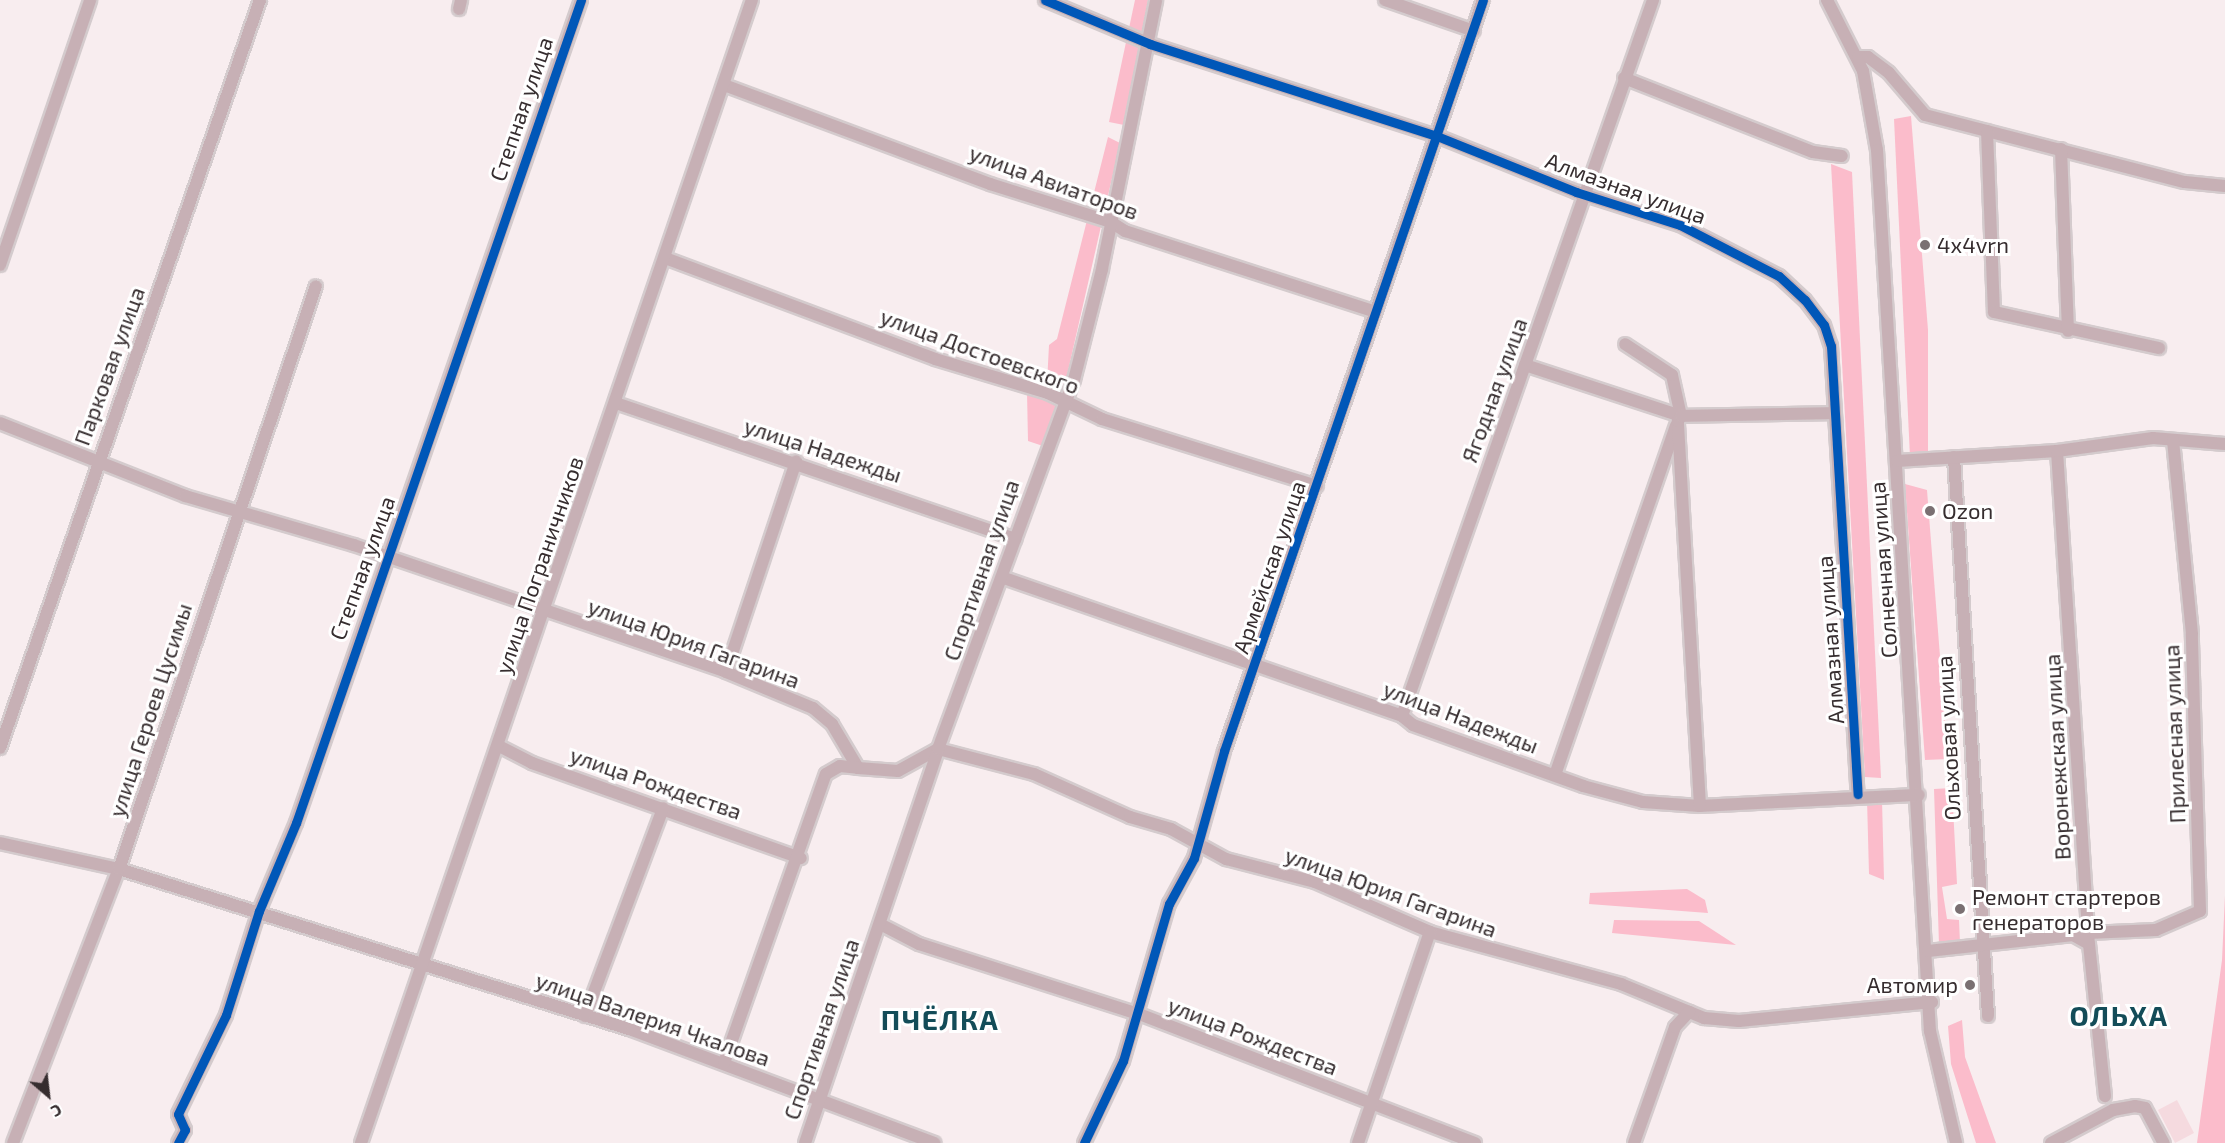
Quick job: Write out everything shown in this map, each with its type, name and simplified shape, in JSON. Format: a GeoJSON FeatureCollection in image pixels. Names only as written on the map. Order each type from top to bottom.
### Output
{"type":"FeatureCollection","features":[{"type":"Feature","properties":{"kind":"street"},"geometry":{"type":"LineString","coordinates":[[0,265],[90,0]]}},
{"type":"Feature","properties":{"kind":"street","name":"Парковая улица"},"geometry":{"type":"LineString","coordinates":[[0,748],[4,720],[260,0]]}},
{"type":"Feature","properties":{"kind":"street","name":"Степная улица"},"geometry":{"type":"LineString","coordinates":[[178,1143],[185,1130],[178,1114],[226,1015],[259,911],[296,823],[580,0]]}},
{"type":"Feature","properties":{"kind":"street","name":"улица Пограничников"},"geometry":{"type":"LineString","coordinates":[[362,1143],[546,611],[752,0]]}},
{"type":"Feature","properties":{"kind":"street","name":"Алмазная улица"},"geometry":{"type":"LineString","coordinates":[[1045,0],[1150,44],[1437,136],[1680,225],[1779,276],[1805,300],[1830,338],[1858,794]]}},
{"type":"Feature","properties":{"kind":"street","name":"Спортивная улица"},"geometry":{"type":"LineString","coordinates":[[804,1143],[938,749],[1004,578],[1066,401],[1111,222],[1150,44],[1156,0]]}},
{"type":"Feature","properties":{"kind":"street"},"geometry":{"type":"LineString","coordinates":[[1385,0],[1474,31]]}},
{"type":"Feature","properties":{"kind":"street","name":"Армейская улица"},"geometry":{"type":"LineString","coordinates":[[1084,1143],[1139,1014],[1169,904],[1197,846],[1373,311],[1437,136],[1483,0]]}},
{"type":"Feature","properties":{"kind":"street","name":"Ягодная улица"},"geometry":{"type":"LineString","coordinates":[[1402,716],[1653,0]]}},
{"type":"Feature","properties":{"kind":"street","name":"Солнечная улица"},"geometry":{"type":"LineString","coordinates":[[1827,0],[1858,57],[1877,150],[1932,1002],[1933,1062],[1956,1143]]}},
{"type":"Feature","properties":{"kind":"street"},"geometry":{"type":"LineString","coordinates":[[1858,57],[1868,57],[1890,73],[1925,115],[2185,182],[2225,186]]}},
{"type":"Feature","properties":{"kind":"street"},"geometry":{"type":"LineString","coordinates":[[1624,78],[1813,152],[1842,156]]}},
{"type":"Feature","properties":{"kind":"street","name":"улица Авиаторов"},"geometry":{"type":"LineString","coordinates":[[724,85],[990,183],[1111,222],[1125,231],[1373,311]]}},
{"type":"Feature","properties":{"kind":"street"},"geometry":{"type":"LineString","coordinates":[[1987,131],[1994,312],[2068,331],[2159,348]]}},
{"type":"Feature","properties":{"kind":"street"},"geometry":{"type":"LineString","coordinates":[[2061,149],[2068,331]]}},
{"type":"Feature","properties":{"kind":"street","name":"улица Достоевского"},"geometry":{"type":"LineString","coordinates":[[665,258],[1066,401],[1102,419],[1317,486]]}},
{"type":"Feature","properties":{"kind":"street","name":"улица Героев Цусимы"},"geometry":{"type":"LineString","coordinates":[[13,1143],[119,869],[316,286]]}},
{"type":"Feature","properties":{"kind":"street"},"geometry":{"type":"LineString","coordinates":[[1625,344],[1672,375],[1680,419],[1700,806]]}},
{"type":"Feature","properties":{"kind":"street"},"geometry":{"type":"LineString","coordinates":[[1525,365],[1680,419],[1833,413]]}},
{"type":"Feature","properties":{"kind":"street","name":"улица Надежды"},"geometry":{"type":"LineString","coordinates":[[616,403],[796,461],[1016,539]]}},
{"type":"Feature","properties":{"kind":"street"},"geometry":{"type":"LineString","coordinates":[[1554,775],[1680,419]]}},
{"type":"Feature","properties":{"kind":"street","name":"улица Юрия Гагарина"},"geometry":{"type":"LineString","coordinates":[[0,423],[98,457],[185,496],[389,558],[726,672],[813,708],[832,724],[858,768]]}},
{"type":"Feature","properties":{"kind":"street"},"geometry":{"type":"LineString","coordinates":[[1897,461],[2057,451],[2173,440],[2225,444]]}},
{"type":"Feature","properties":{"kind":"street","name":"Прилесная улица"},"geometry":{"type":"LineString","coordinates":[[2088,938],[2156,930],[2200,910],[2192,634],[2173,440]]}},
{"type":"Feature","properties":{"kind":"street","name":"Воронежская улица"},"geometry":{"type":"LineString","coordinates":[[2057,451],[2088,938],[2105,1096]]}},
{"type":"Feature","properties":{"kind":"street","name":"Ольховая улица"},"geometry":{"type":"LineString","coordinates":[[1954,457],[1980,945],[1988,1016]]}},
{"type":"Feature","properties":{"kind":"street"},"geometry":{"type":"LineString","coordinates":[[726,672],[796,461]]}},
{"type":"Feature","properties":{"kind":"street","name":"улица Надежды"},"geometry":{"type":"LineString","coordinates":[[1004,578],[1255,668],[1402,716],[1413,725],[1554,775],[1643,802],[1700,806],[1858,794],[1918,795]]}},
{"type":"Feature","properties":{"kind":"street","name":"улица Рождества"},"geometry":{"type":"LineString","coordinates":[[499,746],[801,858]]}},
{"type":"Feature","properties":{"kind":"street"},"geometry":{"type":"LineString","coordinates":[[724,1063],[801,858],[826,774],[840,766],[898,771],[938,749]]}},
{"type":"Feature","properties":{"kind":"street","name":"улица Юрия Гагарина"},"geometry":{"type":"LineString","coordinates":[[938,749],[1034,774],[1130,817],[1171,829],[1197,846],[1315,882],[1430,932],[1621,984],[1689,1012],[1740,1021],[1932,1002]]}},
{"type":"Feature","properties":{"kind":"street"},"geometry":{"type":"LineString","coordinates":[[585,1016],[663,808]]}},
{"type":"Feature","properties":{"kind":"street","name":"улица Валерия Чкалова"},"geometry":{"type":"LineString","coordinates":[[0,843],[119,869],[259,911],[422,967],[585,1016],[724,1063],[935,1143]]}},
{"type":"Feature","properties":{"kind":"street","name":"улица Рождества"},"geometry":{"type":"LineString","coordinates":[[880,924],[973,964],[1139,1014],[1475,1143]]}},
{"type":"Feature","properties":{"kind":"street"},"geometry":{"type":"LineString","coordinates":[[1358,1143],[1430,932]]}},
{"type":"Feature","properties":{"kind":"street"},"geometry":{"type":"LineString","coordinates":[[1928,951],[2073,935],[2088,938]]}},
{"type":"Feature","properties":{"kind":"street"},"geometry":{"type":"LineString","coordinates":[[1634,1143],[1675,1026],[1689,1012]]}},
{"type":"Feature","properties":{"kind":"street"},"geometry":{"type":"LineString","coordinates":[[2051,1143],[2114,1110],[2135,1106],[2145,1108],[2164,1143]]}},
{"type":"Feature","properties":{"kind":"shaded area"},"geometry":{"type":"Polygon","coordinates":[[[1135,0],[1148,0],[1124,125],[1109,122],[1135,0]]]}},
{"type":"Feature","properties":{"kind":"shaded area"},"geometry":{"type":"Polygon","coordinates":[[[1911,116],[1928,330],[1928,461],[1910,457],[1894,119],[1911,116]]]}},
{"type":"Feature","properties":{"kind":"shaded area"},"geometry":{"type":"Polygon","coordinates":[[[1108,137],[1120,143],[1065,384],[1047,383],[1049,345],[1057,339],[1108,137]]]}},
{"type":"Feature","properties":{"kind":"shaded area"},"geometry":{"type":"Polygon","coordinates":[[[1831,164],[1852,172],[1881,778],[1865,777],[1831,164]]]}},
{"type":"Feature","properties":{"kind":"shaded area"},"geometry":{"type":"Polygon","coordinates":[[[1035,387],[1063,405],[1055,450],[1028,441],[1027,392],[1035,387]]]}},
{"type":"Feature","properties":{"kind":"shaded area"},"geometry":{"type":"Polygon","coordinates":[[[1905,484],[1927,490],[1948,759],[1925,760],[1905,484]]]}},
{"type":"Feature","properties":{"kind":"shaded area"},"geometry":{"type":"Polygon","coordinates":[[[1952,788],[1957,884],[1942,887],[1947,919],[1959,920],[1960,943],[1939,945],[1934,789],[1952,788]]]}},
{"type":"Feature","properties":{"kind":"shaded area"},"geometry":{"type":"Polygon","coordinates":[[[1867,799],[1882,800],[1884,880],[1869,874],[1867,799]]]}},
{"type":"Feature","properties":{"kind":"shaded area"},"geometry":{"type":"Polygon","coordinates":[[[1687,889],[1705,900],[1708,913],[1589,904],[1590,893],[1687,889]]]}},
{"type":"Feature","properties":{"kind":"shaded area"},"geometry":{"type":"Polygon","coordinates":[[[2225,895],[2225,1143],[2197,1143],[2222,960],[2225,895]]]}},
{"type":"Feature","properties":{"kind":"shaded area"},"geometry":{"type":"Polygon","coordinates":[[[1614,920],[1699,921],[1736,945],[1612,933],[1614,920]]]}},
{"type":"Feature","properties":{"kind":"shaded area"},"geometry":{"type":"Polygon","coordinates":[[[1962,1020],[1965,1057],[1996,1143],[1976,1143],[1951,1064],[1948,1026],[1962,1020]]]}},
{"type":"Feature","properties":{"kind":"shaded area"},"geometry":{"type":"Polygon","coordinates":[[[2177,1100],[2194,1133],[2175,1143],[2158,1110],[2177,1100]]]}},
{"type":"Feature","properties":{"kind":"cycle path"},"geometry":{"type":"LineString","coordinates":[[178,1143],[185,1130],[178,1114],[226,1015],[259,911],[296,823],[581,0]]}},
{"type":"Feature","properties":{"kind":"cycle path"},"geometry":{"type":"LineString","coordinates":[[1045,0],[1150,44],[1437,136],[1576,192],[1680,225],[1779,276],[1805,300],[1824,325],[1831,346],[1858,794]]}},
{"type":"Feature","properties":{"kind":"cycle path"},"geometry":{"type":"LineString","coordinates":[[1084,1143],[1123,1061],[1169,904],[1194,858],[1224,751],[1483,0]]}},
{"type":"Feature","properties":{"kind":"place","name":"4x4vrn"},"geometry":{"type":"Point","coordinates":[1925,245]}},
{"type":"Feature","properties":{"kind":"place","name":"Ozon"},"geometry":{"type":"Point","coordinates":[1930,511]}},
{"type":"Feature","properties":{"kind":"place","name":"Ремонт стартеров генераторов"},"geometry":{"type":"Point","coordinates":[1960,909]}},
{"type":"Feature","properties":{"kind":"place","name":"Автомир"},"geometry":{"type":"Point","coordinates":[1970,985]}},
{"type":"Feature","properties":{"kind":"district","name":"ОЛЬХА"},"geometry":{"type":"Point","coordinates":[2119,1015]}},
{"type":"Feature","properties":{"kind":"district","name":"ПЧЁЛКА"},"geometry":{"type":"Point","coordinates":[940,1019]}}]}
